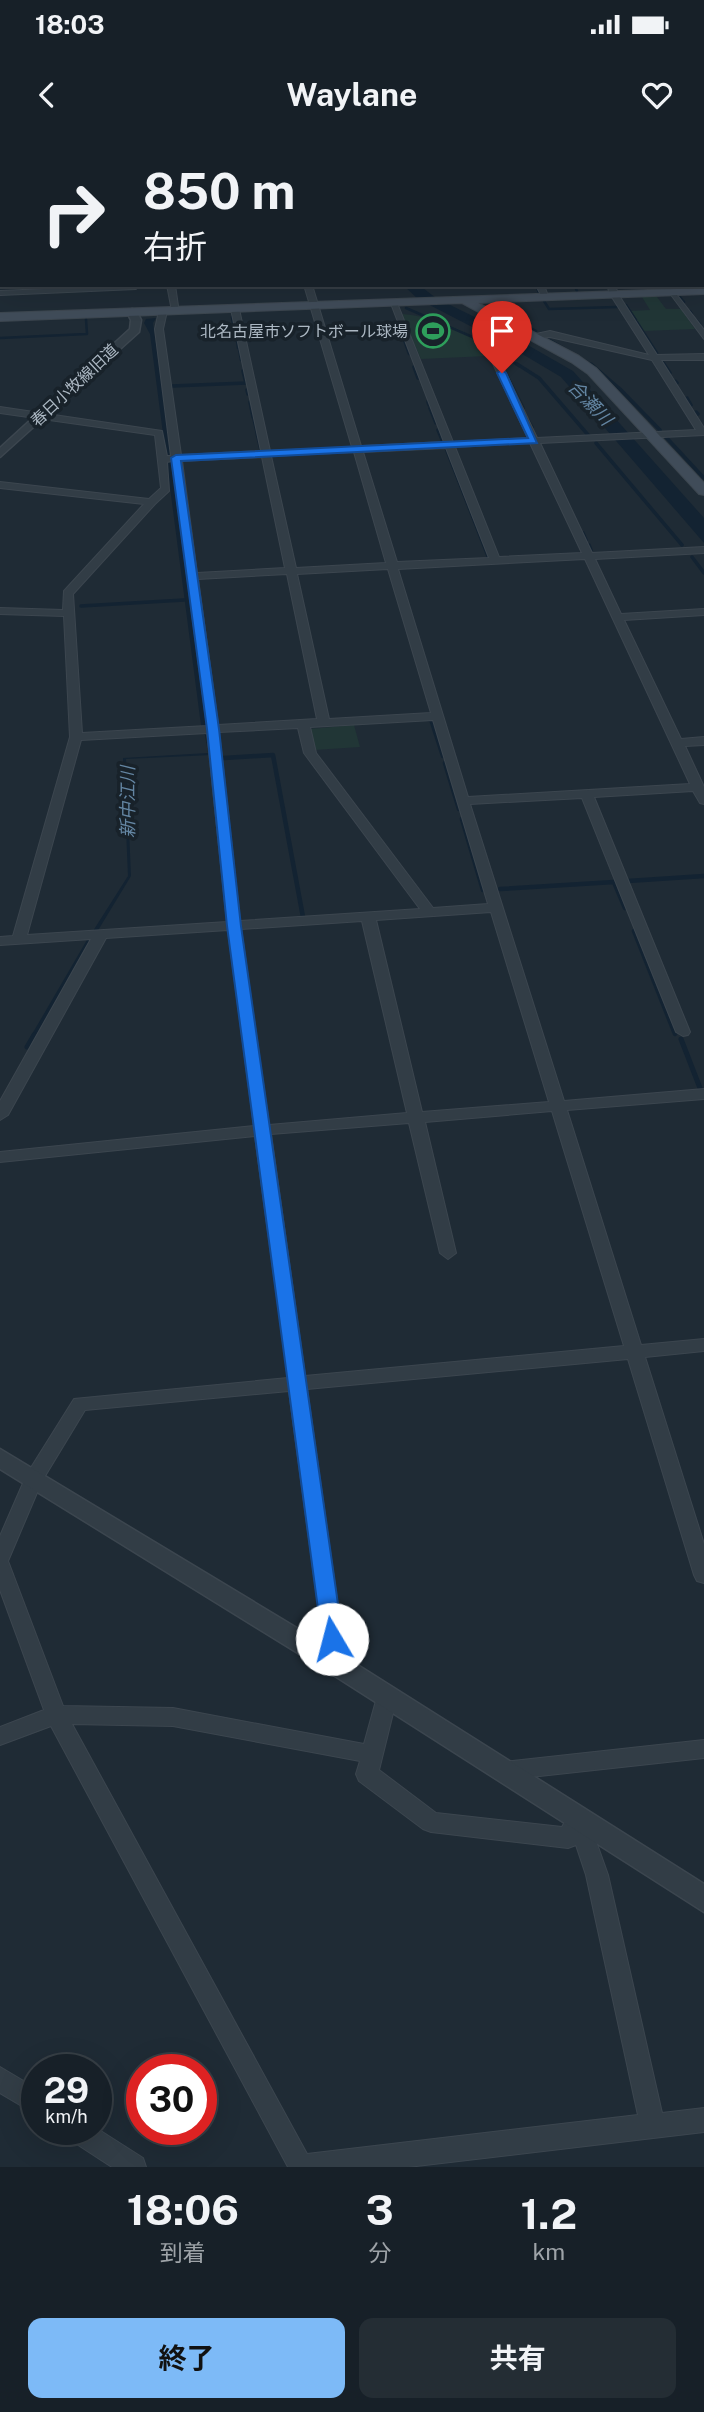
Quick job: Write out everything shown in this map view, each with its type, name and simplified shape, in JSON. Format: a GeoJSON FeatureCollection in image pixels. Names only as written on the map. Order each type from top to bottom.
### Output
{"type":"FeatureCollection","features":[{"type":"Feature","properties":{"kind":"main road"},"geometry":{"type":"LineString","coordinates":[[447,287],[464,300],[575,359],[592,371],[645,434],[704,491]]}},
{"type":"Feature","properties":{"kind":"main road"},"geometry":{"type":"LineString","coordinates":[[0,317],[413,303],[543,291],[673,292],[701,289]]}},
{"type":"Feature","properties":{"kind":"street"},"geometry":{"type":"LineString","coordinates":[[0,293],[136,287]]}},
{"type":"Feature","properties":{"kind":"street"},"geometry":{"type":"LineString","coordinates":[[171,287],[159,329],[169,458],[191,576],[234,926],[336,1664]]}},
{"type":"Feature","properties":{"kind":"street"},"geometry":{"type":"LineString","coordinates":[[309,287],[463,801],[704,1575]]}},
{"type":"Feature","properties":{"kind":"street"},"geometry":{"type":"LineString","coordinates":[[612,290],[703,432]]}},
{"type":"Feature","properties":{"kind":"street"},"geometry":{"type":"LineString","coordinates":[[673,292],[704,336]]}},
{"type":"Feature","properties":{"kind":"street"},"geometry":{"type":"LineString","coordinates":[[393,303],[495,560]]}},
{"type":"Feature","properties":{"kind":"street"},"geometry":{"type":"LineString","coordinates":[[235,309],[324,723]]}},
{"type":"Feature","properties":{"kind":"street","name":"春日小牧線旧道"},"geometry":{"type":"LineString","coordinates":[[0,454],[135,330],[134,312]]}},
{"type":"Feature","properties":{"kind":"street"},"geometry":{"type":"LineString","coordinates":[[531,335],[550,334],[657,359],[704,357]]}},
{"type":"Feature","properties":{"kind":"street"},"geometry":{"type":"LineString","coordinates":[[486,340],[704,800]]}},
{"type":"Feature","properties":{"kind":"street"},"geometry":{"type":"LineString","coordinates":[[0,410],[151,430],[159,433],[169,458],[166,489],[68,593],[76,737],[19,940]]}},
{"type":"Feature","properties":{"kind":"street"},"geometry":{"type":"LineString","coordinates":[[169,458],[703,432]]}},
{"type":"Feature","properties":{"kind":"street"},"geometry":{"type":"LineString","coordinates":[[0,485],[151,502]]}},
{"type":"Feature","properties":{"kind":"street"},"geometry":{"type":"LineString","coordinates":[[191,576],[703,550]]}},
{"type":"Feature","properties":{"kind":"street"},"geometry":{"type":"LineString","coordinates":[[0,611],[69,613]]}},
{"type":"Feature","properties":{"kind":"street"},"geometry":{"type":"LineString","coordinates":[[618,617],[704,612]]}},
{"type":"Feature","properties":{"kind":"street"},"geometry":{"type":"LineString","coordinates":[[76,737],[439,716]]}},
{"type":"Feature","properties":{"kind":"street"},"geometry":{"type":"LineString","coordinates":[[303,724],[310,753],[430,913]]}},
{"type":"Feature","properties":{"kind":"street"},"geometry":{"type":"LineString","coordinates":[[677,743],[704,741]]}},
{"type":"Feature","properties":{"kind":"street"},"geometry":{"type":"LineString","coordinates":[[463,801],[698,786]]}},
{"type":"Feature","properties":{"kind":"street"},"geometry":{"type":"LineString","coordinates":[[587,794],[683,1032]]}},
{"type":"Feature","properties":{"kind":"street"},"geometry":{"type":"LineString","coordinates":[[0,941],[497,908]]}},
{"type":"Feature","properties":{"kind":"street"},"geometry":{"type":"LineString","coordinates":[[368,917],[448,1253]]}},
{"type":"Feature","properties":{"kind":"street"},"geometry":{"type":"LineString","coordinates":[[0,1115],[100,936]]}},
{"type":"Feature","properties":{"kind":"street"},"geometry":{"type":"LineString","coordinates":[[0,1157],[264,1130],[704,1094]]}},
{"type":"Feature","properties":{"kind":"street"},"geometry":{"type":"LineString","coordinates":[[0,1558],[34,1479],[80,1404],[704,1345]]}},
{"type":"Feature","properties":{"kind":"street"},"geometry":{"type":"LineString","coordinates":[[0,1458],[336,1664],[704,1899]]}},
{"type":"Feature","properties":{"kind":"street"},"geometry":{"type":"LineString","coordinates":[[0,1564],[56,1715],[302,2167],[407,2162],[704,2120]]}},
{"type":"Feature","properties":{"kind":"street"},"geometry":{"type":"LineString","coordinates":[[387,1697],[370,1754],[367,1774],[431,1822],[568,1838],[578,1820]]}},
{"type":"Feature","properties":{"kind":"street"},"geometry":{"type":"LineString","coordinates":[[0,1736],[56,1715],[173,1717],[370,1754]]}},
{"type":"Feature","properties":{"kind":"street"},"geometry":{"type":"LineString","coordinates":[[503,1771],[704,1749]]}},
{"type":"Feature","properties":{"kind":"street"},"geometry":{"type":"LineString","coordinates":[[578,1820],[597,1875],[653,2126]]}},
{"type":"Feature","properties":{"kind":"street"},"geometry":{"type":"LineString","coordinates":[[0,2078],[21,2092]]}},
{"type":"Feature","properties":{"kind":"street"},"geometry":{"type":"LineString","coordinates":[[101,2145],[134,2167]]}},
{"type":"Feature","properties":{"kind":"green space"},"geometry":{"type":"Polygon","coordinates":[[[642,297],[657,297],[666,309],[681,309],[695,329],[644,331],[631,311],[650,310],[642,297]]]}},
{"type":"Feature","properties":{"kind":"green space","name":"北名古屋市ソフトボール球場"},"geometry":{"type":"Polygon","coordinates":[[[401,314],[431,319],[454,327],[481,343],[488,356],[421,359],[401,314]]]}},
{"type":"Feature","properties":{"kind":"green space"},"geometry":{"type":"Polygon","coordinates":[[[354,725],[360,747],[314,750],[310,729],[354,725]]]}},
{"type":"Feature","properties":{"kind":"water","name":"合瀬川"},"geometry":{"type":"Polygon","coordinates":[[[405,287],[422,287],[436,298],[505,332],[573,371],[704,518],[704,543],[561,377],[507,345],[418,299],[405,287]]]}},
{"type":"Feature","properties":{"kind":"water"},"geometry":{"type":"Polygon","coordinates":[[[156,318],[153,323],[212,755],[126,759],[131,876],[97,932],[93,931],[128,876],[123,758],[208,753],[205,735],[202,733],[150,334],[144,323],[146,319],[156,318]]]}},
{"type":"Feature","properties":{"kind":"waterway"},"geometry":{"type":"LineString","coordinates":[[537,287],[539,293]]}},
{"type":"Feature","properties":{"kind":"waterway"},"geometry":{"type":"LineString","coordinates":[[575,287],[577,291]]}},
{"type":"Feature","properties":{"kind":"waterway"},"geometry":{"type":"LineString","coordinates":[[679,296],[684,302]]}},
{"type":"Feature","properties":{"kind":"waterway"},"geometry":{"type":"LineString","coordinates":[[544,301],[549,309],[617,307]]}},
{"type":"Feature","properties":{"kind":"waterway"},"geometry":{"type":"LineString","coordinates":[[626,305],[636,320]]}},
{"type":"Feature","properties":{"kind":"waterway"},"geometry":{"type":"LineString","coordinates":[[406,308],[484,342]]}},
{"type":"Feature","properties":{"kind":"waterway"},"geometry":{"type":"LineString","coordinates":[[232,317],[233,324]]}},
{"type":"Feature","properties":{"kind":"waterway"},"geometry":{"type":"LineString","coordinates":[[509,318],[536,331]]}},
{"type":"Feature","properties":{"kind":"waterway"},"geometry":{"type":"LineString","coordinates":[[0,338],[87,334],[86,319]]}},
{"type":"Feature","properties":{"kind":"waterway"},"geometry":{"type":"LineString","coordinates":[[696,320],[700,324]]}},
{"type":"Feature","properties":{"kind":"waterway"},"geometry":{"type":"LineString","coordinates":[[397,322],[403,339]]}},
{"type":"Feature","properties":{"kind":"waterway"},"geometry":{"type":"LineString","coordinates":[[637,322],[657,353]]}},
{"type":"Feature","properties":{"kind":"waterway"},"geometry":{"type":"LineString","coordinates":[[236,334],[238,348]]}},
{"type":"Feature","properties":{"kind":"waterway"},"geometry":{"type":"LineString","coordinates":[[545,337],[592,365]]}},
{"type":"Feature","properties":{"kind":"waterway"},"geometry":{"type":"LineString","coordinates":[[404,340],[409,354]]}},
{"type":"Feature","properties":{"kind":"waterway"},"geometry":{"type":"LineString","coordinates":[[239,349],[241,360]]}},
{"type":"Feature","properties":{"kind":"waterway"},"geometry":{"type":"LineString","coordinates":[[494,350],[519,366]]}},
{"type":"Feature","properties":{"kind":"waterway"},"geometry":{"type":"LineString","coordinates":[[517,364],[539,378],[589,436]]}},
{"type":"Feature","properties":{"kind":"waterway"},"geometry":{"type":"LineString","coordinates":[[664,364],[670,373]]}},
{"type":"Feature","properties":{"kind":"waterway"},"geometry":{"type":"LineString","coordinates":[[592,365],[660,430]]}},
{"type":"Feature","properties":{"kind":"waterway"},"geometry":{"type":"LineString","coordinates":[[414,367],[418,378]]}},
{"type":"Feature","properties":{"kind":"waterway"},"geometry":{"type":"LineString","coordinates":[[172,386],[246,383],[243,371]]}},
{"type":"Feature","properties":{"kind":"waterway"},"geometry":{"type":"LineString","coordinates":[[506,374],[523,408]]}},
{"type":"Feature","properties":{"kind":"waterway"},"geometry":{"type":"LineString","coordinates":[[247,390],[248,394]]}},
{"type":"Feature","properties":{"kind":"waterway"},"geometry":{"type":"LineString","coordinates":[[687,398],[691,405]]}},
{"type":"Feature","properties":{"kind":"waterway"},"geometry":{"type":"LineString","coordinates":[[250,402],[253,417]]}},
{"type":"Feature","properties":{"kind":"waterway"},"geometry":{"type":"LineString","coordinates":[[430,408],[436,423]]}},
{"type":"Feature","properties":{"kind":"waterway"},"geometry":{"type":"LineString","coordinates":[[254,419],[257,432]]}},
{"type":"Feature","properties":{"kind":"waterway"},"geometry":{"type":"LineString","coordinates":[[528,420],[532,427]]}},
{"type":"Feature","properties":{"kind":"waterway"},"geometry":{"type":"LineString","coordinates":[[438,430],[443,442]]}},
{"type":"Feature","properties":{"kind":"waterway"},"geometry":{"type":"LineString","coordinates":[[257,433],[261,450]]}},
{"type":"Feature","properties":{"kind":"waterway"},"geometry":{"type":"LineString","coordinates":[[665,436],[704,478]]}},
{"type":"Feature","properties":{"kind":"waterway"},"geometry":{"type":"LineString","coordinates":[[596,443],[682,545]]}},
{"type":"Feature","properties":{"kind":"waterway"},"geometry":{"type":"LineString","coordinates":[[446,448],[488,556]]}},
{"type":"Feature","properties":{"kind":"waterway"},"geometry":{"type":"LineString","coordinates":[[583,533],[586,540]]}},
{"type":"Feature","properties":{"kind":"waterway"},"geometry":{"type":"LineString","coordinates":[[589,545],[591,550]]}},
{"type":"Feature","properties":{"kind":"waterway"},"geometry":{"type":"LineString","coordinates":[[692,557],[704,573]]}},
{"type":"Feature","properties":{"kind":"waterway"},"geometry":{"type":"LineString","coordinates":[[81,606],[184,600]]}},
{"type":"Feature","properties":{"kind":"waterway"},"geometry":{"type":"LineString","coordinates":[[428,719],[431,719],[443,756]]}},
{"type":"Feature","properties":{"kind":"waterway"},"geometry":{"type":"LineString","coordinates":[[224,758],[273,755],[303,917]]}},
{"type":"Feature","properties":{"kind":"waterway"},"geometry":{"type":"LineString","coordinates":[[445,763],[459,809]]}},
{"type":"Feature","properties":{"kind":"waterway"},"geometry":{"type":"LineString","coordinates":[[462,819],[483,890]]}},
{"type":"Feature","properties":{"kind":"waterway"},"geometry":{"type":"LineString","coordinates":[[628,881],[704,876]]}},
{"type":"Feature","properties":{"kind":"waterway"},"geometry":{"type":"LineString","coordinates":[[500,889],[614,882],[625,908]]}},
{"type":"Feature","properties":{"kind":"waterway"},"geometry":{"type":"LineString","coordinates":[[634,931],[675,1034]]}},
{"type":"Feature","properties":{"kind":"waterway","name":"新中江川"},"geometry":{"type":"LineString","coordinates":[[33,1037],[89,941]]}},
{"type":"Feature","properties":{"kind":"waterway","name":"新中江川"},"geometry":{"type":"LineString","coordinates":[[27,1047],[34,1035]]}},
{"type":"Feature","properties":{"kind":"waterway"},"geometry":{"type":"LineString","coordinates":[[681,1039],[700,1088]]}},
{"type":"Feature","properties":{"kind":"place","name":"北名古屋市ソフトボール球場"},"geometry":{"type":"Point","coordinates":[433,331]}},
{"type":"Feature","properties":{"kind":"route"},"geometry":{"type":"LineString","coordinates":[[332,1639],[234,926],[213,729],[176,458],[534,441],[502,373]]}}]}
